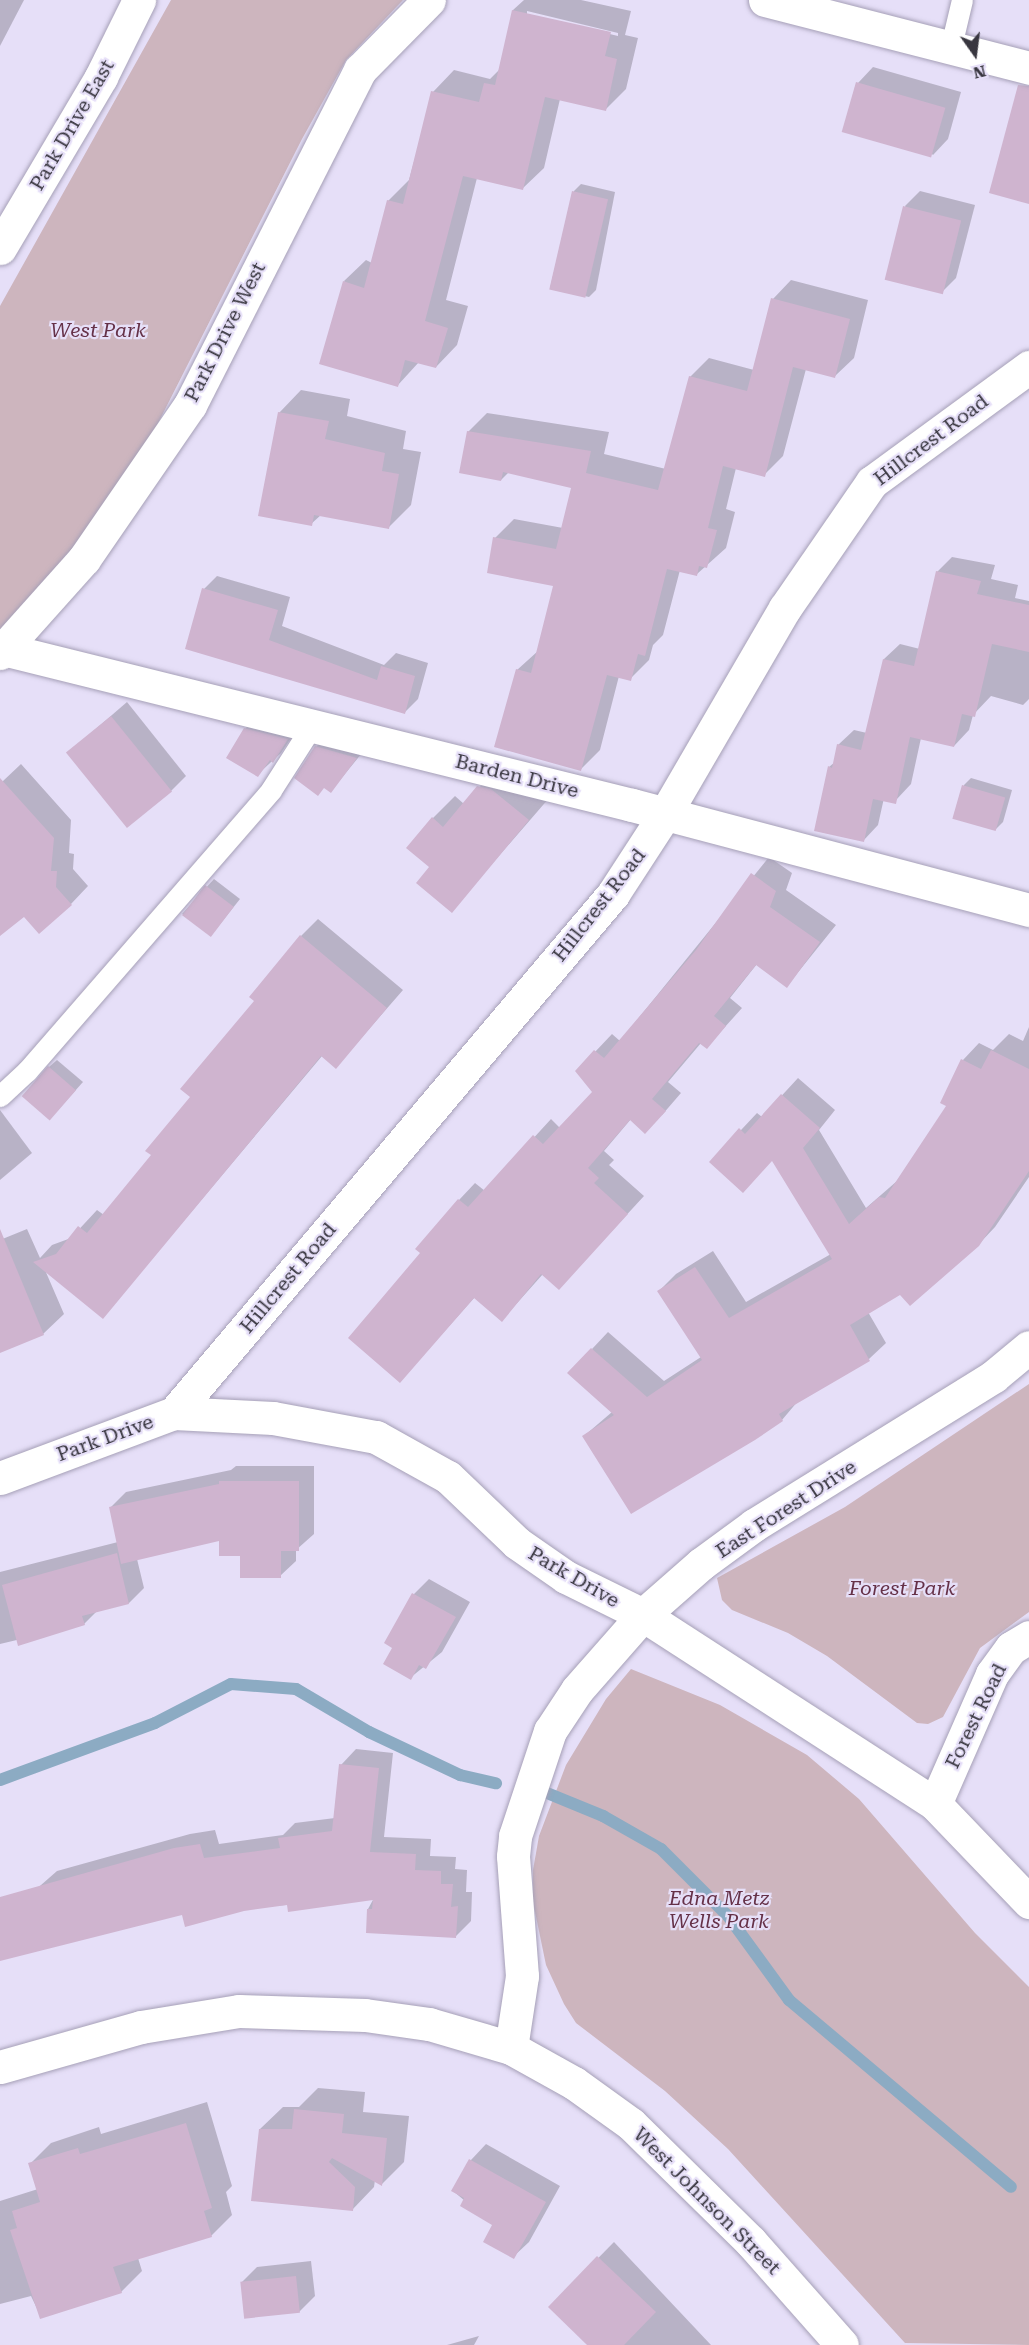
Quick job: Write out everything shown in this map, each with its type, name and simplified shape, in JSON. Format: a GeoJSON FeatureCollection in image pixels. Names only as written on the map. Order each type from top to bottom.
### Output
{"type":"FeatureCollection","features":[{"type":"Feature","properties":{"kind":"street","name":"Park Drive East"},"geometry":{"type":"LineString","coordinates":[[0,248],[101,77],[140,0]]}},
{"type":"Feature","properties":{"kind":"street","name":"Park Drive West"},"geometry":{"type":"LineString","coordinates":[[2,651],[84,559],[190,405],[360,70],[429,0]]}},
{"type":"Feature","properties":{"kind":"street"},"geometry":{"type":"LineString","coordinates":[[765,0],[951,46],[1029,68]]}},
{"type":"Feature","properties":{"kind":"street","name":"Hillcrest Road"},"geometry":{"type":"LineString","coordinates":[[174,1413],[612,894],[665,814],[785,608],[872,482],[1029,367]]}},
{"type":"Feature","properties":{"kind":"street","name":"Barden Drive"},"geometry":{"type":"LineString","coordinates":[[2,651],[665,814],[1029,910]]}},
{"type":"Feature","properties":{"kind":"street","name":"East Forest Drive"},"geometry":{"type":"LineString","coordinates":[[511,2048],[522,1976],[513,1856],[519,1817],[550,1731],[577,1690],[643,1615],[754,1525],[994,1376],[1029,1347]]}},
{"type":"Feature","properties":{"kind":"street","name":"Park Drive"},"geometry":{"type":"LineString","coordinates":[[0,1478],[174,1413],[273,1418],[376,1437],[448,1477],[517,1543],[566,1577],[643,1615],[935,1804],[1029,1902]]}},
{"type":"Feature","properties":{"kind":"street","name":"Forest Road"},"geometry":{"type":"LineString","coordinates":[[935,1804],[992,1674],[1011,1648],[1029,1637]]}},
{"type":"Feature","properties":{"kind":"street","name":"West Johnson Street"},"geometry":{"type":"LineString","coordinates":[[0,2067],[141,2027],[239,2011],[301,2011],[387,2018],[429,2024],[511,2048],[574,2083],[631,2124],[752,2242],[842,2345]]}},
{"type":"Feature","properties":{"kind":"lane"},"geometry":{"type":"LineString","coordinates":[[951,46],[962,0]]}},
{"type":"Feature","properties":{"kind":"lane"},"geometry":{"type":"LineString","coordinates":[[0,1096],[27,1071],[271,790],[312,726]]}},
{"type":"Feature","properties":{"kind":"green space","name":"West Park"},"geometry":{"type":"Polygon","coordinates":[[[171,0],[403,0],[346,60],[302,139],[152,435],[118,489],[53,573],[0,630],[0,306],[171,0]]]}},
{"type":"Feature","properties":{"kind":"green space","name":"Forest Park"},"geometry":{"type":"Polygon","coordinates":[[[1029,1384],[1029,1612],[980,1648],[943,1717],[928,1724],[917,1723],[827,1656],[788,1633],[732,1610],[722,1600],[717,1578],[845,1507],[1029,1384]]]}},
{"type":"Feature","properties":{"kind":"green space","name":"Edna Metz Wells Park"},"geometry":{"type":"Polygon","coordinates":[[[631,1669],[720,1705],[807,1755],[859,1799],[975,1933],[1029,1987],[1029,2345],[905,2343],[728,2149],[665,2091],[576,2023],[564,2004],[546,1965],[533,1902],[533,1870],[539,1836],[566,1765],[606,1699],[631,1669]]]}},
{"type":"Feature","properties":{"kind":"building"},"geometry":{"type":"Polygon","coordinates":[[[512,10],[611,32],[605,56],[617,59],[606,111],[545,97],[523,190],[463,176],[425,321],[448,328],[436,368],[405,360],[398,387],[319,364],[343,281],[364,288],[387,200],[403,204],[431,91],[479,102],[484,83],[495,85],[512,10]]]}},
{"type":"Feature","properties":{"kind":"building"},"geometry":{"type":"Polygon","coordinates":[[[856,82],[945,108],[931,158],[842,132],[856,82]]]}},
{"type":"Feature","properties":{"kind":"building"},"geometry":{"type":"Polygon","coordinates":[[[1018,85],[1029,86],[1029,204],[989,193],[1018,85]]]}},
{"type":"Feature","properties":{"kind":"building"},"geometry":{"type":"Polygon","coordinates":[[[572,191],[608,199],[585,298],[549,289],[572,191]]]}},
{"type":"Feature","properties":{"kind":"building"},"geometry":{"type":"Polygon","coordinates":[[[903,206],[961,221],[943,294],[885,280],[903,206]]]}},
{"type":"Feature","properties":{"kind":"building"},"geometry":{"type":"Polygon","coordinates":[[[771,298],[850,319],[835,378],[793,367],[765,477],[723,466],[708,528],[717,530],[707,568],[699,566],[697,576],[667,569],[645,656],[638,654],[631,681],[607,675],[581,771],[494,747],[516,669],[531,673],[553,586],[487,573],[493,537],[556,549],[571,488],[503,472],[501,481],[459,473],[467,431],[591,451],[586,473],[658,490],[689,376],[747,391],[771,298]]]}},
{"type":"Feature","properties":{"kind":"building"},"geometry":{"type":"Polygon","coordinates":[[[278,412],[329,421],[325,439],[385,453],[382,471],[399,474],[389,529],[314,515],[312,526],[258,516],[278,412]]]}},
{"type":"Feature","properties":{"kind":"building"},"geometry":{"type":"Polygon","coordinates":[[[936,571],[981,581],[977,594],[1029,605],[1029,652],[992,644],[975,717],[962,714],[954,747],[910,737],[896,804],[873,799],[864,842],[814,831],[828,766],[832,768],[837,744],[861,750],[883,659],[914,666],[936,571]]]}},
{"type":"Feature","properties":{"kind":"building"},"geometry":{"type":"Polygon","coordinates":[[[202,588],[278,610],[269,640],[377,680],[381,666],[415,676],[405,714],[185,649],[202,588]]]}},
{"type":"Feature","properties":{"kind":"building"},"geometry":{"type":"Polygon","coordinates":[[[111,716],[172,791],[127,828],[66,753],[111,716]]]}},
{"type":"Feature","properties":{"kind":"building"},"geometry":{"type":"Polygon","coordinates":[[[244,728],[288,739],[273,763],[270,760],[258,777],[226,758],[244,728]]]}},
{"type":"Feature","properties":{"kind":"building"},"geometry":{"type":"Polygon","coordinates":[[[315,746],[357,758],[331,793],[324,788],[318,796],[294,778],[315,746]]]}},
{"type":"Feature","properties":{"kind":"building"},"geometry":{"type":"Polygon","coordinates":[[[0,778],[54,838],[51,871],[57,871],[56,887],[72,905],[39,934],[24,917],[0,936],[0,778]]]}},
{"type":"Feature","properties":{"kind":"building"},"geometry":{"type":"Polygon","coordinates":[[[962,785],[1005,797],[996,831],[952,819],[962,785]]]}},
{"type":"Feature","properties":{"kind":"building"},"geometry":{"type":"Polygon","coordinates":[[[477,786],[491,789],[529,820],[452,913],[416,883],[429,867],[406,848],[432,817],[443,827],[477,786]]]}},
{"type":"Feature","properties":{"kind":"building"},"geometry":{"type":"Polygon","coordinates":[[[751,873],[776,891],[770,907],[820,942],[787,988],[756,965],[714,1016],[726,1026],[707,1049],[699,1043],[652,1099],[666,1111],[645,1134],[630,1120],[588,1168],[599,1178],[594,1183],[628,1214],[559,1290],[541,1274],[502,1322],[474,1298],[400,1383],[348,1338],[420,1253],[415,1249],[458,1199],[468,1207],[533,1135],[543,1144],[592,1092],[575,1071],[594,1050],[604,1058],[696,950],[751,873]]]}},
{"type":"Feature","properties":{"kind":"building"},"geometry":{"type":"Polygon","coordinates":[[[205,885],[234,907],[211,937],[182,915],[205,885]]]}},
{"type":"Feature","properties":{"kind":"building"},"geometry":{"type":"Polygon","coordinates":[[[300,935],[387,1008],[336,1069],[321,1056],[103,1319],[33,1262],[56,1254],[78,1226],[87,1233],[151,1155],[145,1151],[190,1097],[180,1089],[254,1001],[249,997],[300,935]]]}},
{"type":"Feature","properties":{"kind":"building"},"geometry":{"type":"Polygon","coordinates":[[[991,1050],[1029,1069],[1029,1171],[979,1246],[910,1306],[900,1295],[850,1325],[870,1361],[779,1414],[783,1421],[755,1440],[631,1514],[582,1436],[614,1415],[567,1373],[591,1348],[647,1397],[702,1360],[657,1291],[695,1267],[729,1318],[832,1259],[772,1161],[743,1193],[709,1162],[739,1128],[745,1134],[781,1094],[820,1128],[803,1148],[849,1224],[879,1197],[885,1198],[946,1106],[940,1103],[961,1059],[981,1069],[991,1050]]]}},
{"type":"Feature","properties":{"kind":"building"},"geometry":{"type":"Polygon","coordinates":[[[48,1066],[76,1090],[50,1120],[22,1096],[48,1066]]]}},
{"type":"Feature","properties":{"kind":"building"},"geometry":{"type":"Polygon","coordinates":[[[0,1229],[44,1335],[0,1353],[0,1229]]]}},
{"type":"Feature","properties":{"kind":"building"},"geometry":{"type":"Polygon","coordinates":[[[219,1481],[299,1481],[299,1551],[281,1551],[281,1578],[240,1578],[240,1556],[219,1556],[219,1541],[121,1564],[109,1507],[219,1484],[219,1481]]]}},
{"type":"Feature","properties":{"kind":"building"},"geometry":{"type":"Polygon","coordinates":[[[117,1553],[129,1604],[82,1616],[85,1625],[18,1646],[2,1585],[117,1553]]]}},
{"type":"Feature","properties":{"kind":"building"},"geometry":{"type":"Polygon","coordinates":[[[412,1593],[456,1617],[426,1669],[419,1665],[411,1680],[383,1664],[392,1648],[384,1643],[412,1593]]]}},
{"type":"Feature","properties":{"kind":"building"},"geometry":{"type":"Polygon","coordinates":[[[339,1764],[379,1768],[370,1852],[416,1854],[415,1870],[441,1871],[441,1884],[453,1884],[451,1907],[458,1906],[456,1938],[366,1933],[367,1909],[372,1909],[373,1900],[288,1912],[287,1905],[244,1911],[185,1927],[182,1915],[0,1961],[0,1897],[174,1848],[200,1844],[204,1858],[280,1848],[278,1838],[332,1831],[339,1764]]]}},
{"type":"Feature","properties":{"kind":"building"},"geometry":{"type":"Polygon","coordinates":[[[294,2109],[344,2114],[342,2133],[387,2138],[382,2186],[332,2158],[329,2162],[355,2187],[353,2211],[251,2201],[259,2129],[292,2129],[294,2109]]]}},
{"type":"Feature","properties":{"kind":"building"},"geometry":{"type":"Polygon","coordinates":[[[186,2123],[212,2208],[204,2211],[212,2237],[113,2267],[122,2293],[40,2319],[10,2230],[17,2228],[12,2211],[40,2202],[28,2163],[78,2148],[80,2154],[186,2123]]]}},
{"type":"Feature","properties":{"kind":"building"},"geometry":{"type":"Polygon","coordinates":[[[469,2159],[546,2202],[514,2259],[483,2242],[492,2225],[460,2206],[464,2198],[451,2191],[469,2159]]]}},
{"type":"Feature","properties":{"kind":"building"},"geometry":{"type":"Polygon","coordinates":[[[597,2256],[656,2312],[624,2345],[587,2345],[548,2307],[597,2256]]]}},
{"type":"Feature","properties":{"kind":"building"},"geometry":{"type":"Polygon","coordinates":[[[296,2276],[300,2313],[244,2319],[240,2282],[296,2276]]]}},
{"type":"Feature","properties":{"kind":"waterway"},"geometry":{"type":"LineString","coordinates":[[0,1780],[155,1723],[231,1684],[296,1689],[369,1732],[460,1775],[496,1783]]}},
{"type":"Feature","properties":{"kind":"waterway"},"geometry":{"type":"LineString","coordinates":[[547,1793],[603,1816],[661,1849],[728,1916],[789,2000],[1011,2187]]}}]}
